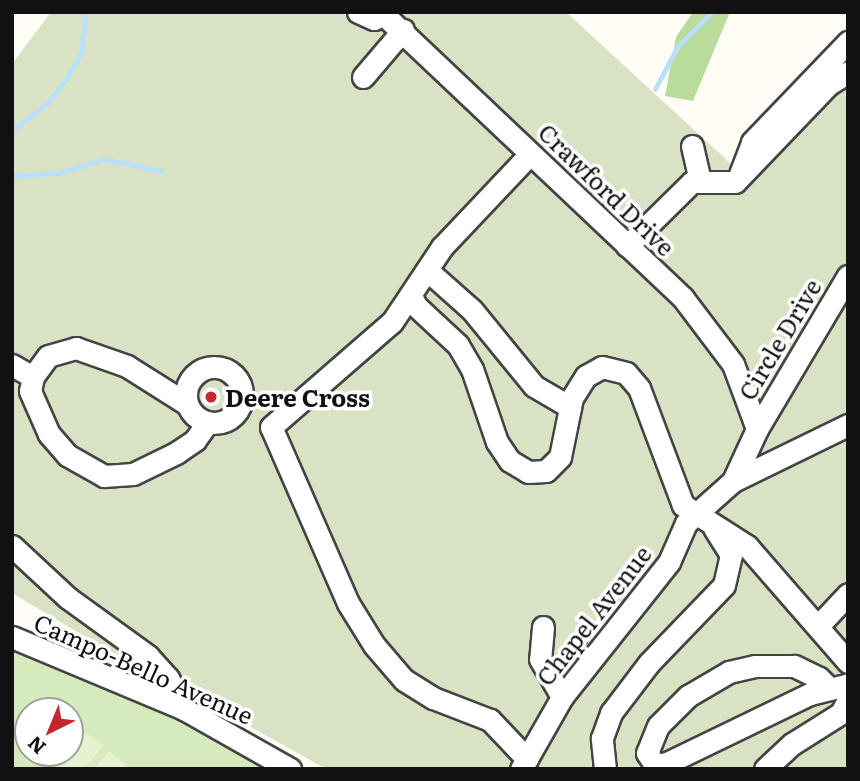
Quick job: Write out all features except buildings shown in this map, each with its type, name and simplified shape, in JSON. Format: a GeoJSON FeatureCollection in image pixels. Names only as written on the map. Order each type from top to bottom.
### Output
{"type":"FeatureCollection","features":[{"type":"Feature","properties":{"kind":"street","name":"Crawford Drive"},"geometry":{"type":"LineString","coordinates":[[358,12],[374,19],[384,13],[683,298],[722,346],[749,399],[757,429]]}},
{"type":"Feature","properties":{"kind":"street"},"geometry":{"type":"LineString","coordinates":[[363,77],[403,30]]}},
{"type":"Feature","properties":{"kind":"street"},"geometry":{"type":"LineString","coordinates":[[740,178],[752,142],[848,42]]}},
{"type":"Feature","properties":{"kind":"street"},"geometry":{"type":"LineString","coordinates":[[627,246],[692,182],[700,180],[722,186],[740,178],[829,84],[848,72]]}},
{"type":"Feature","properties":{"kind":"street"},"geometry":{"type":"LineString","coordinates":[[692,146],[700,180]]}},
{"type":"Feature","properties":{"kind":"street"},"geometry":{"type":"LineString","coordinates":[[383,331],[453,234],[530,154]]}},
{"type":"Feature","properties":{"kind":"street"},"geometry":{"type":"LineString","coordinates":[[427,270],[472,310],[534,386],[570,407]]}},
{"type":"Feature","properties":{"kind":"street","name":"Circle Drive"},"geometry":{"type":"LineString","coordinates":[[757,429],[848,276]]}},
{"type":"Feature","properties":{"kind":"street"},"geometry":{"type":"LineString","coordinates":[[411,295],[458,345],[472,369],[497,442],[518,467],[536,473],[553,466],[564,444],[570,407],[579,384],[594,370],[601,367],[626,373],[639,388],[683,505],[728,546],[728,576],[705,608],[633,681],[611,713],[602,738],[605,769]]}},
{"type":"Feature","properties":{"kind":"street"},"geometry":{"type":"LineString","coordinates":[[271,426],[383,331],[403,318],[430,317]]}},
{"type":"Feature","properties":{"kind":"street"},"geometry":{"type":"LineString","coordinates":[[187,404],[127,366],[76,348],[48,356],[33,377],[30,391],[49,434],[67,455],[104,476],[132,474],[176,453],[195,439],[208,422]]}},
{"type":"Feature","properties":{"kind":"street"},"geometry":{"type":"LineString","coordinates":[[12,365],[33,377]]}},
{"type":"Feature","properties":{"kind":"street"},"geometry":{"type":"LineString","coordinates":[[211,367],[223,368],[232,373],[242,392],[236,412],[223,422],[208,422],[192,413],[187,404],[186,389],[192,376],[211,367]]}},
{"type":"Feature","properties":{"kind":"street"},"geometry":{"type":"LineString","coordinates":[[236,412],[271,426],[348,603],[374,645],[404,680],[433,698],[490,720],[524,764]]}},
{"type":"Feature","properties":{"kind":"street"},"geometry":{"type":"LineString","coordinates":[[733,481],[848,425]]}},
{"type":"Feature","properties":{"kind":"street","name":"Chapel Avenue"},"geometry":{"type":"LineString","coordinates":[[524,764],[562,697],[653,586],[698,518],[733,481],[757,429]]}},
{"type":"Feature","properties":{"kind":"street"},"geometry":{"type":"LineString","coordinates":[[698,518],[741,540],[848,662]]}},
{"type":"Feature","properties":{"kind":"street"},"geometry":{"type":"LineString","coordinates":[[12,546],[68,598],[148,656],[168,678],[184,709]]}},
{"type":"Feature","properties":{"kind":"street"},"geometry":{"type":"LineString","coordinates":[[818,626],[848,594]]}},
{"type":"Feature","properties":{"kind":"street"},"geometry":{"type":"LineString","coordinates":[[542,627],[540,659],[562,697]]}},
{"type":"Feature","properties":{"kind":"street","name":"Campo-Bello Avenue"},"geometry":{"type":"LineString","coordinates":[[12,637],[184,709],[290,769]]}},
{"type":"Feature","properties":{"kind":"street"},"geometry":{"type":"LineString","coordinates":[[755,666],[794,666],[842,691],[810,694],[667,764],[655,765],[647,753],[658,726],[688,696],[729,672],[755,666]]}},
{"type":"Feature","properties":{"kind":"street"},"geometry":{"type":"LineString","coordinates":[[765,769],[792,744],[835,718],[842,691]]}},
{"type":"Feature","properties":{"kind":"green space"},"geometry":{"type":"Polygon","coordinates":[[[51,12],[566,12],[741,173],[848,57],[848,769],[326,769],[176,685],[169,687],[12,593],[12,64],[51,12]]]}},
{"type":"Feature","properties":{"kind":"green space"},"geometry":{"type":"Polygon","coordinates":[[[693,12],[730,12],[693,101],[665,96],[676,37],[693,12]]]}},
{"type":"Feature","properties":{"kind":"green space"},"geometry":{"type":"Polygon","coordinates":[[[12,643],[62,660],[282,769],[12,769],[12,643]]]}},
{"type":"Feature","properties":{"kind":"green space"},"geometry":{"type":"Polygon","coordinates":[[[84,733],[103,746],[84,769],[55,769],[84,767],[84,733]]]}},
{"type":"Feature","properties":{"kind":"green space"},"geometry":{"type":"Polygon","coordinates":[[[109,751],[126,765],[123,769],[94,769],[109,751]]]}},
{"type":"Feature","properties":{"kind":"waterway"},"geometry":{"type":"LineString","coordinates":[[12,130],[49,102],[66,79],[81,54],[86,12]]}},
{"type":"Feature","properties":{"kind":"waterway"},"geometry":{"type":"LineString","coordinates":[[655,89],[678,46],[712,12]]}},
{"type":"Feature","properties":{"kind":"waterway"},"geometry":{"type":"LineString","coordinates":[[12,176],[58,173],[105,159],[162,171]]}},
{"type":"Feature","properties":{"kind":"place","name":"Deere Cross"},"geometry":{"type":"Point","coordinates":[211,397]}}]}
